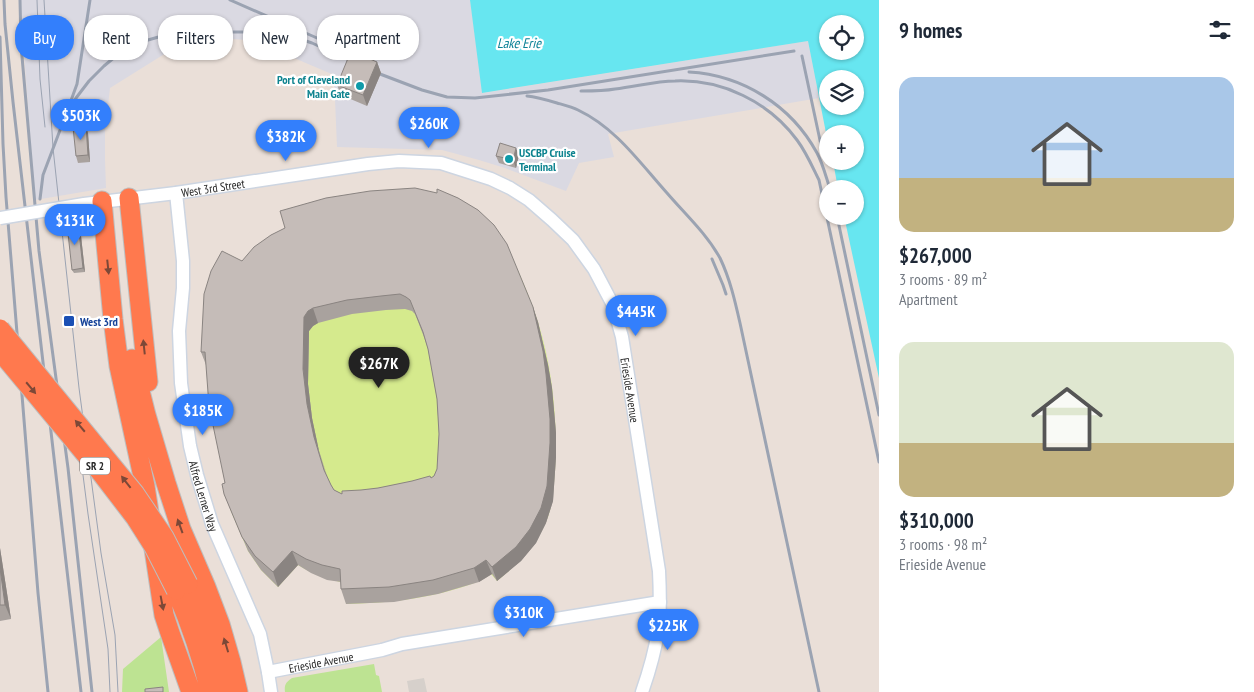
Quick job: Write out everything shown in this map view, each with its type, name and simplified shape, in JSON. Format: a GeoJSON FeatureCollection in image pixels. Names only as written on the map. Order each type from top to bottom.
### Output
{"type":"FeatureCollection","features":[{"type":"Feature","properties":{"kind":"highway"},"geometry":{"type":"LineString","coordinates":[[127,198],[146,370],[161,465]]}},
{"type":"Feature","properties":{"kind":"highway"},"geometry":{"type":"LineString","coordinates":[[97,202],[119,366],[145,486]]}},
{"type":"Feature","properties":{"kind":"highway","name":"SR 2"},"geometry":{"type":"LineString","coordinates":[[0,329],[135,494],[164,537],[182,587],[189,620],[210,692]]}},
{"type":"Feature","properties":{"kind":"highway","name":"SR 2"},"geometry":{"type":"LineString","coordinates":[[0,351],[129,509],[182,587],[209,636],[224,692]]}},
{"type":"Feature","properties":{"kind":"highway"},"geometry":{"type":"LineString","coordinates":[[191,692],[164,614],[145,486],[132,359],[146,415],[181,529],[206,587],[222,631],[238,692]]}},
{"type":"Feature","properties":{"kind":"street","name":"West 3rd Street"},"geometry":{"type":"LineString","coordinates":[[0,218],[97,202],[176,193],[323,170],[399,161],[455,167]]}},
{"type":"Feature","properties":{"kind":"street","name":"Erieside Avenue"},"geometry":{"type":"LineString","coordinates":[[455,167],[510,188],[530,200],[572,240],[594,269],[613,305],[622,337],[658,564],[660,602],[657,637],[642,692]]}},
{"type":"Feature","properties":{"kind":"street","name":"Alfred Lerner Way"},"geometry":{"type":"LineString","coordinates":[[176,193],[183,261],[183,288],[179,331],[181,383],[190,446],[212,524],[260,634],[268,672]]}},
{"type":"Feature","properties":{"kind":"street","name":"Erieside Avenue"},"geometry":{"type":"LineString","coordinates":[[268,672],[382,650],[402,644],[660,602]]}},
{"type":"Feature","properties":{"kind":"street"},"geometry":{"type":"LineString","coordinates":[[268,672],[271,692]]}},
{"type":"Feature","properties":{"kind":"shaded area"},"geometry":{"type":"Polygon","coordinates":[[[20,0],[470,0],[483,93],[808,41],[819,98],[608,134],[614,157],[579,163],[566,191],[505,168],[442,150],[337,147],[334,75],[299,60],[307,60],[307,15],[243,15],[243,40],[233,39],[233,15],[158,15],[158,58],[110,88],[105,132],[106,188],[35,200],[24,60],[74,60],[74,15],[21,15],[20,0]]]}},
{"type":"Feature","properties":{"kind":"shaded area"},"geometry":{"type":"Polygon","coordinates":[[[424,678],[427,692],[409,692],[407,681],[424,678]]]}},
{"type":"Feature","properties":{"kind":"green space"},"geometry":{"type":"Polygon","coordinates":[[[512,258],[523,282],[543,340],[551,377],[555,415],[556,453],[552,499],[548,518],[536,541],[518,562],[497,581],[491,574],[466,586],[415,598],[388,602],[346,604],[345,583],[321,576],[298,565],[278,587],[261,570],[248,551],[230,509],[230,497],[206,352],[512,258]]]}},
{"type":"Feature","properties":{"kind":"green space"},"geometry":{"type":"Polygon","coordinates":[[[161,637],[169,692],[122,692],[123,669],[161,637]]]}},
{"type":"Feature","properties":{"kind":"green space"},"geometry":{"type":"Polygon","coordinates":[[[374,664],[376,675],[379,676],[382,692],[285,692],[286,684],[292,678],[374,664]]]}},
{"type":"Feature","properties":{"kind":"water","name":"Lake Erie"},"geometry":{"type":"Polygon","coordinates":[[[470,0],[879,0],[879,378],[846,225],[864,225],[864,180],[836,180],[835,170],[864,170],[864,125],[824,125],[822,115],[864,115],[864,70],[819,70],[819,97],[808,41],[482,93],[470,0]]]}},
{"type":"Feature","properties":{"kind":"building"},"geometry":{"type":"Polygon","coordinates":[[[347,60],[372,60],[377,62],[363,95],[337,85],[347,60]]]}},
{"type":"Feature","properties":{"kind":"building"},"geometry":{"type":"Polygon","coordinates":[[[86,126],[88,155],[76,156],[73,127],[86,126]]]}},
{"type":"Feature","properties":{"kind":"building"},"geometry":{"type":"Polygon","coordinates":[[[500,143],[516,148],[513,160],[496,156],[500,143]]]}},
{"type":"Feature","properties":{"kind":"building"},"geometry":{"type":"Polygon","coordinates":[[[415,188],[437,193],[437,189],[458,198],[478,210],[494,225],[507,244],[533,307],[543,351],[550,419],[547,486],[541,508],[530,529],[516,547],[492,567],[486,560],[474,568],[433,580],[389,587],[341,589],[340,569],[306,559],[292,551],[273,572],[255,556],[242,537],[224,494],[222,484],[225,483],[209,406],[205,352],[201,352],[204,294],[211,271],[222,251],[242,261],[254,247],[285,228],[280,211],[326,198],[370,191],[415,188]],[[400,294],[347,300],[313,308],[304,317],[303,369],[307,404],[314,437],[324,470],[331,485],[334,490],[342,494],[342,491],[378,488],[430,476],[431,478],[437,469],[439,434],[437,399],[428,349],[410,300],[400,294]]]}},
{"type":"Feature","properties":{"kind":"building"},"geometry":{"type":"Polygon","coordinates":[[[78,223],[83,268],[72,270],[67,224],[78,223]]]}},
{"type":"Feature","properties":{"kind":"building"},"geometry":{"type":"Polygon","coordinates":[[[0,568],[5,605],[0,605],[0,568]]]}},
{"type":"Feature","properties":{"kind":"building"},"geometry":{"type":"Polygon","coordinates":[[[163,687],[163,692],[145,692],[145,689],[163,687]]]}},
{"type":"Feature","properties":{"kind":"tram line"},"geometry":{"type":"LineString","coordinates":[[37,0],[40,79],[45,127]]}},
{"type":"Feature","properties":{"kind":"tram line"},"geometry":{"type":"LineString","coordinates":[[44,0],[53,148],[79,388],[101,553],[115,635],[118,692]]}},
{"type":"Feature","properties":{"kind":"tram line"},"geometry":{"type":"LineString","coordinates":[[83,475],[108,649],[110,692]]}},
{"type":"Feature","properties":{"kind":"railway"},"geometry":{"type":"LineString","coordinates":[[4,0],[13,102],[81,692]]}},
{"type":"Feature","properties":{"kind":"railway"},"geometry":{"type":"LineString","coordinates":[[20,0],[21,45],[39,251],[68,468],[92,692]]}},
{"type":"Feature","properties":{"kind":"railway"},"geometry":{"type":"LineString","coordinates":[[40,199],[43,175],[77,84],[90,0]]}},
{"type":"Feature","properties":{"kind":"railway"},"geometry":{"type":"LineString","coordinates":[[230,0],[317,38]]}},
{"type":"Feature","properties":{"kind":"railway"},"geometry":{"type":"LineString","coordinates":[[65,117],[89,81],[122,51],[141,42],[186,32],[274,32],[312,43],[380,74],[422,90],[447,97],[475,98],[548,90],[794,51]]}},
{"type":"Feature","properties":{"kind":"railway"},"geometry":{"type":"LineString","coordinates":[[0,37],[6,197],[38,593],[48,692]]}},
{"type":"Feature","properties":{"kind":"railway"},"geometry":{"type":"LineString","coordinates":[[802,56],[819,136]]}},
{"type":"Feature","properties":{"kind":"railway"},"geometry":{"type":"LineString","coordinates":[[689,72],[709,74],[728,79],[746,86],[779,107],[806,136],[817,153],[827,180]]}},
{"type":"Feature","properties":{"kind":"railway"},"geometry":{"type":"LineString","coordinates":[[581,91],[607,90],[668,81],[693,81],[727,89],[743,96],[773,114],[786,126],[806,154],[819,180],[879,462]]}},
{"type":"Feature","properties":{"kind":"railway"},"geometry":{"type":"LineString","coordinates":[[527,96],[578,110],[616,136],[695,224],[708,240],[724,266],[740,323],[819,692]]}},
{"type":"Feature","properties":{"kind":"railway"},"geometry":{"type":"LineString","coordinates":[[839,225],[879,415]]}},
{"type":"Feature","properties":{"kind":"railway"},"geometry":{"type":"LineString","coordinates":[[712,259],[726,294]]}},
{"type":"Feature","properties":{"kind":"place","name":"Port of Cleveland Main Gate"},"geometry":{"type":"Point","coordinates":[360,86]}},
{"type":"Feature","properties":{"kind":"place","name":"USCBP Cruise Terminal"},"geometry":{"type":"Point","coordinates":[509,159]}},
{"type":"Feature","properties":{"kind":"place","name":"West 3rd"},"geometry":{"type":"Point","coordinates":[69,321]}}]}
